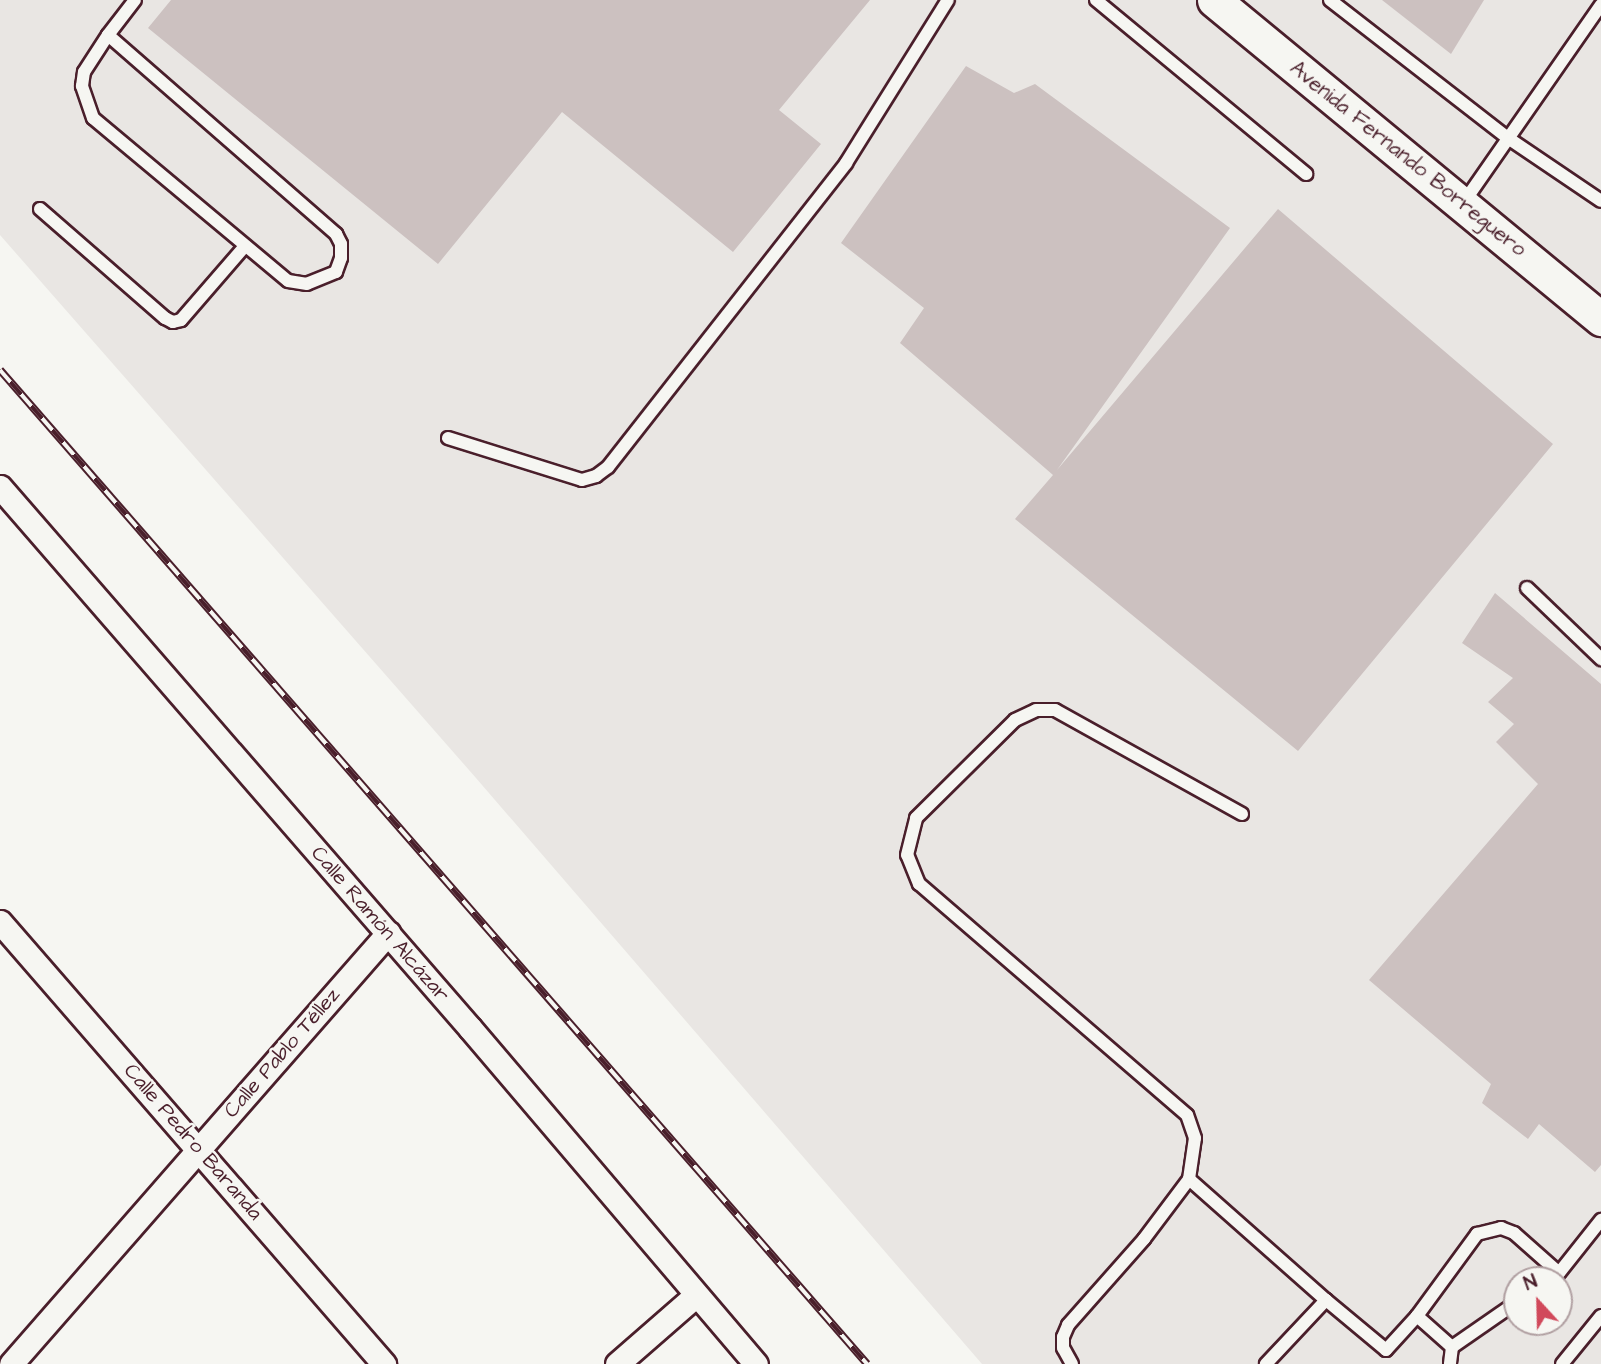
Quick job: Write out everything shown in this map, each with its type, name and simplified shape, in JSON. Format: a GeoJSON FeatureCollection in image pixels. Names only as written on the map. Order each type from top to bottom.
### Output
{"type":"FeatureCollection","features":[{"type":"Feature","properties":{"kind":"main road","name":"Avenida Fernando Borreguero"},"geometry":{"type":"LineString","coordinates":[[1214,0],[1464,202],[1601,318]]}},
{"type":"Feature","properties":{"kind":"street","name":"Calle Ramón Alcázar"},"geometry":{"type":"LineString","coordinates":[[0,487],[388,933],[756,1364]]}},
{"type":"Feature","properties":{"kind":"street","name":"Calle Pedro Baranda"},"geometry":{"type":"LineString","coordinates":[[0,922],[384,1364]]}},
{"type":"Feature","properties":{"kind":"street","name":"Calle Pablo Téllez"},"geometry":{"type":"LineString","coordinates":[[11,1364],[388,933]]}},
{"type":"Feature","properties":{"kind":"street"},"geometry":{"type":"LineString","coordinates":[[617,1364],[696,1295]]}},
{"type":"Feature","properties":{"kind":"lane"},"geometry":{"type":"LineString","coordinates":[[108,34],[336,234],[341,244],[341,258],[335,272],[307,284],[288,281],[93,118],[82,86],[85,72],[108,34],[135,0]]}},
{"type":"Feature","properties":{"kind":"lane"},"geometry":{"type":"LineString","coordinates":[[448,438],[582,480],[596,476],[608,467],[846,163],[948,0]]}},
{"type":"Feature","properties":{"kind":"lane"},"geometry":{"type":"LineString","coordinates":[[1096,0],[1306,174]]}},
{"type":"Feature","properties":{"kind":"lane"},"geometry":{"type":"LineString","coordinates":[[1330,0],[1508,138],[1601,201]]}},
{"type":"Feature","properties":{"kind":"lane"},"geometry":{"type":"LineString","coordinates":[[1464,202],[1601,5]]}},
{"type":"Feature","properties":{"kind":"lane"},"geometry":{"type":"LineString","coordinates":[[40,209],[165,318],[173,322],[181,320],[245,246]]}},
{"type":"Feature","properties":{"kind":"lane"},"geometry":{"type":"LineString","coordinates":[[1527,588],[1601,659]]}},
{"type":"Feature","properties":{"kind":"lane"},"geometry":{"type":"LineString","coordinates":[[1072,1364],[1063,1348],[1063,1336],[1068,1325],[1144,1239],[1189,1179],[1195,1138],[1187,1115],[919,884],[907,855],[916,818],[1015,720],[1036,710],[1055,710],[1242,814]]}},
{"type":"Feature","properties":{"kind":"lane"},"geometry":{"type":"LineString","coordinates":[[1189,1179],[1386,1350],[1417,1316],[1466,1245],[1477,1234],[1490,1229],[1514,1233],[1544,1266]]}},
{"type":"Feature","properties":{"kind":"lane"},"geometry":{"type":"LineString","coordinates":[[1562,1266],[1601,1220]]}},
{"type":"Feature","properties":{"kind":"lane"},"geometry":{"type":"LineString","coordinates":[[1266,1364],[1326,1300]]}},
{"type":"Feature","properties":{"kind":"lane"},"geometry":{"type":"LineString","coordinates":[[1450,1364],[1452,1347],[1503,1312]]}},
{"type":"Feature","properties":{"kind":"lane"},"geometry":{"type":"LineString","coordinates":[[1417,1316],[1452,1347]]}},
{"type":"Feature","properties":{"kind":"lane"},"geometry":{"type":"LineString","coordinates":[[1562,1364],[1601,1316]]}},
{"type":"Feature","properties":{"kind":"shaded area"},"geometry":{"type":"Polygon","coordinates":[[[0,0],[1601,0],[1601,1364],[982,1364],[476,778],[0,235],[0,0]]]}},
{"type":"Feature","properties":{"kind":"building"},"geometry":{"type":"Polygon","coordinates":[[[171,0],[870,0],[779,110],[821,144],[733,252],[562,112],[438,264],[148,28],[171,0]]]}},
{"type":"Feature","properties":{"kind":"building"},"geometry":{"type":"Polygon","coordinates":[[[1382,0],[1484,0],[1451,54],[1382,0]]]}},
{"type":"Feature","properties":{"kind":"building"},"geometry":{"type":"Polygon","coordinates":[[[966,66],[1014,93],[1035,84],[1230,228],[1057,470],[1278,209],[1553,444],[1298,751],[1015,519],[1053,475],[900,343],[924,308],[841,243],[966,66]]]}},
{"type":"Feature","properties":{"kind":"building"},"geometry":{"type":"Polygon","coordinates":[[[1495,593],[1601,684],[1601,1165],[1595,1172],[1539,1124],[1528,1139],[1482,1103],[1491,1084],[1369,980],[1538,784],[1496,742],[1514,724],[1488,702],[1513,678],[1462,643],[1495,593]]]}},
{"type":"Feature","properties":{"kind":"railway"},"geometry":{"type":"LineString","coordinates":[[0,370],[867,1364]]}}]}
